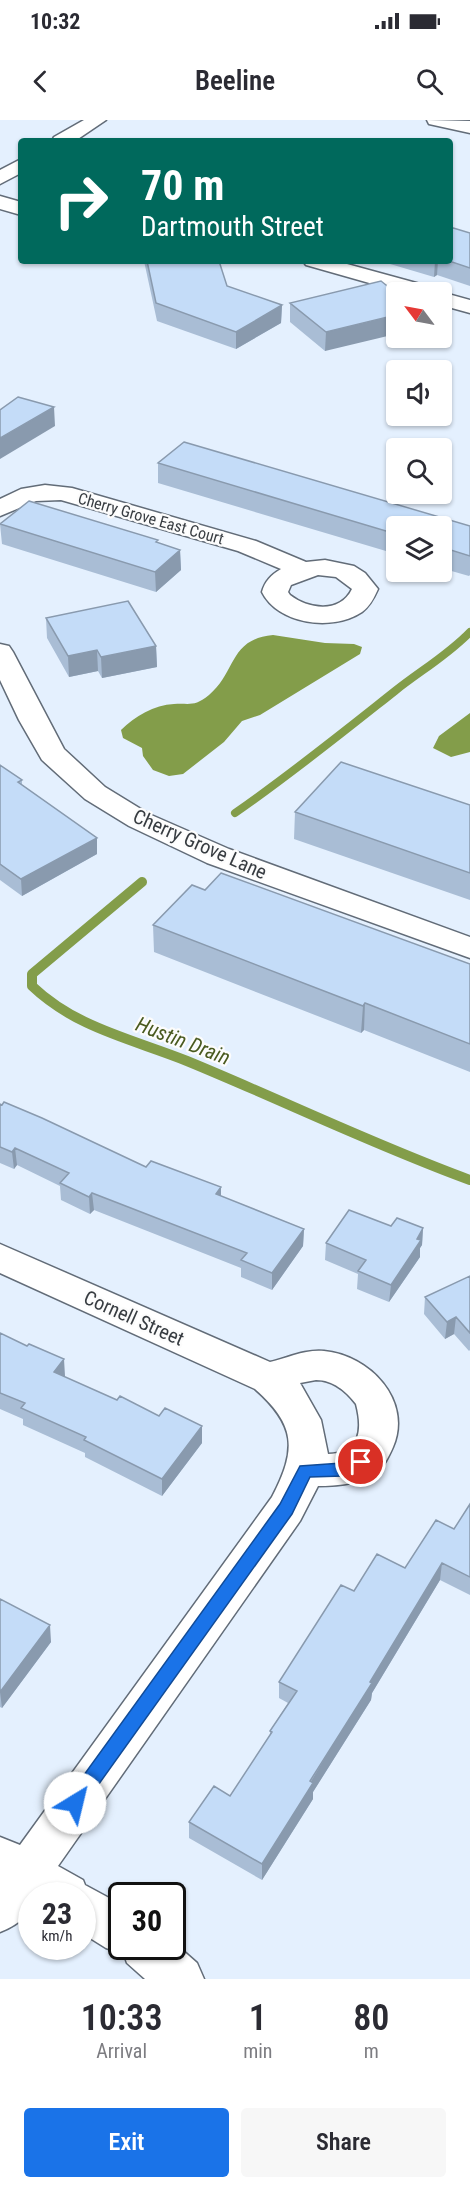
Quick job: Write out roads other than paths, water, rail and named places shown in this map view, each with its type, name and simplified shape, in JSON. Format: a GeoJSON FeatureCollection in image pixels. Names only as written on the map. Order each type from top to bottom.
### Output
{"type":"FeatureCollection","features":[{"type":"Feature","properties":{"kind":"street"},"geometry":{"type":"LineString","coordinates":[[66,138],[97,120]]}},
{"type":"Feature","properties":{"kind":"street"},"geometry":{"type":"LineString","coordinates":[[436,120],[470,127]]}},
{"type":"Feature","properties":{"kind":"street"},"geometry":{"type":"LineString","coordinates":[[0,178],[18,167]]}},
{"type":"Feature","properties":{"kind":"street"},"geometry":{"type":"LineString","coordinates":[[0,194],[18,194]]}},
{"type":"Feature","properties":{"kind":"street"},"geometry":{"type":"LineString","coordinates":[[0,202],[18,208]]}},
{"type":"Feature","properties":{"kind":"street"},"geometry":{"type":"LineString","coordinates":[[324,264],[388,282]]}},
{"type":"Feature","properties":{"kind":"street"},"geometry":{"type":"LineString","coordinates":[[452,301],[470,307]]}},
{"type":"Feature","properties":{"kind":"street","name":"Cherry Grove East Court"},"geometry":{"type":"LineString","coordinates":[[0,509],[23,495],[47,491],[63,493],[247,546],[302,569]]}},
{"type":"Feature","properties":{"kind":"street","name":"Cherry Grove Lane"},"geometry":{"type":"LineString","coordinates":[[0,652],[52,754],[95,793],[156,828],[218,856],[470,948]]}},
{"type":"Feature","properties":{"kind":"street","name":"Cornell Street"},"geometry":{"type":"LineString","coordinates":[[0,1258],[268,1378],[286,1393],[305,1429],[308,1446],[306,1470]]}},
{"type":"Feature","properties":{"kind":"street"},"geometry":{"type":"LineString","coordinates":[[0,1910],[13,1865],[286,1509],[306,1470],[343,1470],[361,1462],[372,1452],[378,1417],[372,1396],[354,1378],[330,1366],[311,1367],[268,1378]]}},
{"type":"Feature","properties":{"kind":"street"},"geometry":{"type":"LineString","coordinates":[[13,1865],[43,1882]]}},
{"type":"Feature","properties":{"kind":"street"},"geometry":{"type":"LineString","coordinates":[[159,1960],[180,1979]]}},
{"type":"Feature","properties":{"kind":"waterway","name":"Hustin Drain"},"geometry":{"type":"LineString","coordinates":[[235,813],[443,656],[470,632]]}},
{"type":"Feature","properties":{"kind":"waterway","name":"Hustin Drain"},"geometry":{"type":"LineString","coordinates":[[142,882],[32,974],[32,986],[67,1012],[105,1031],[187,1061],[470,1180]]}}]}
